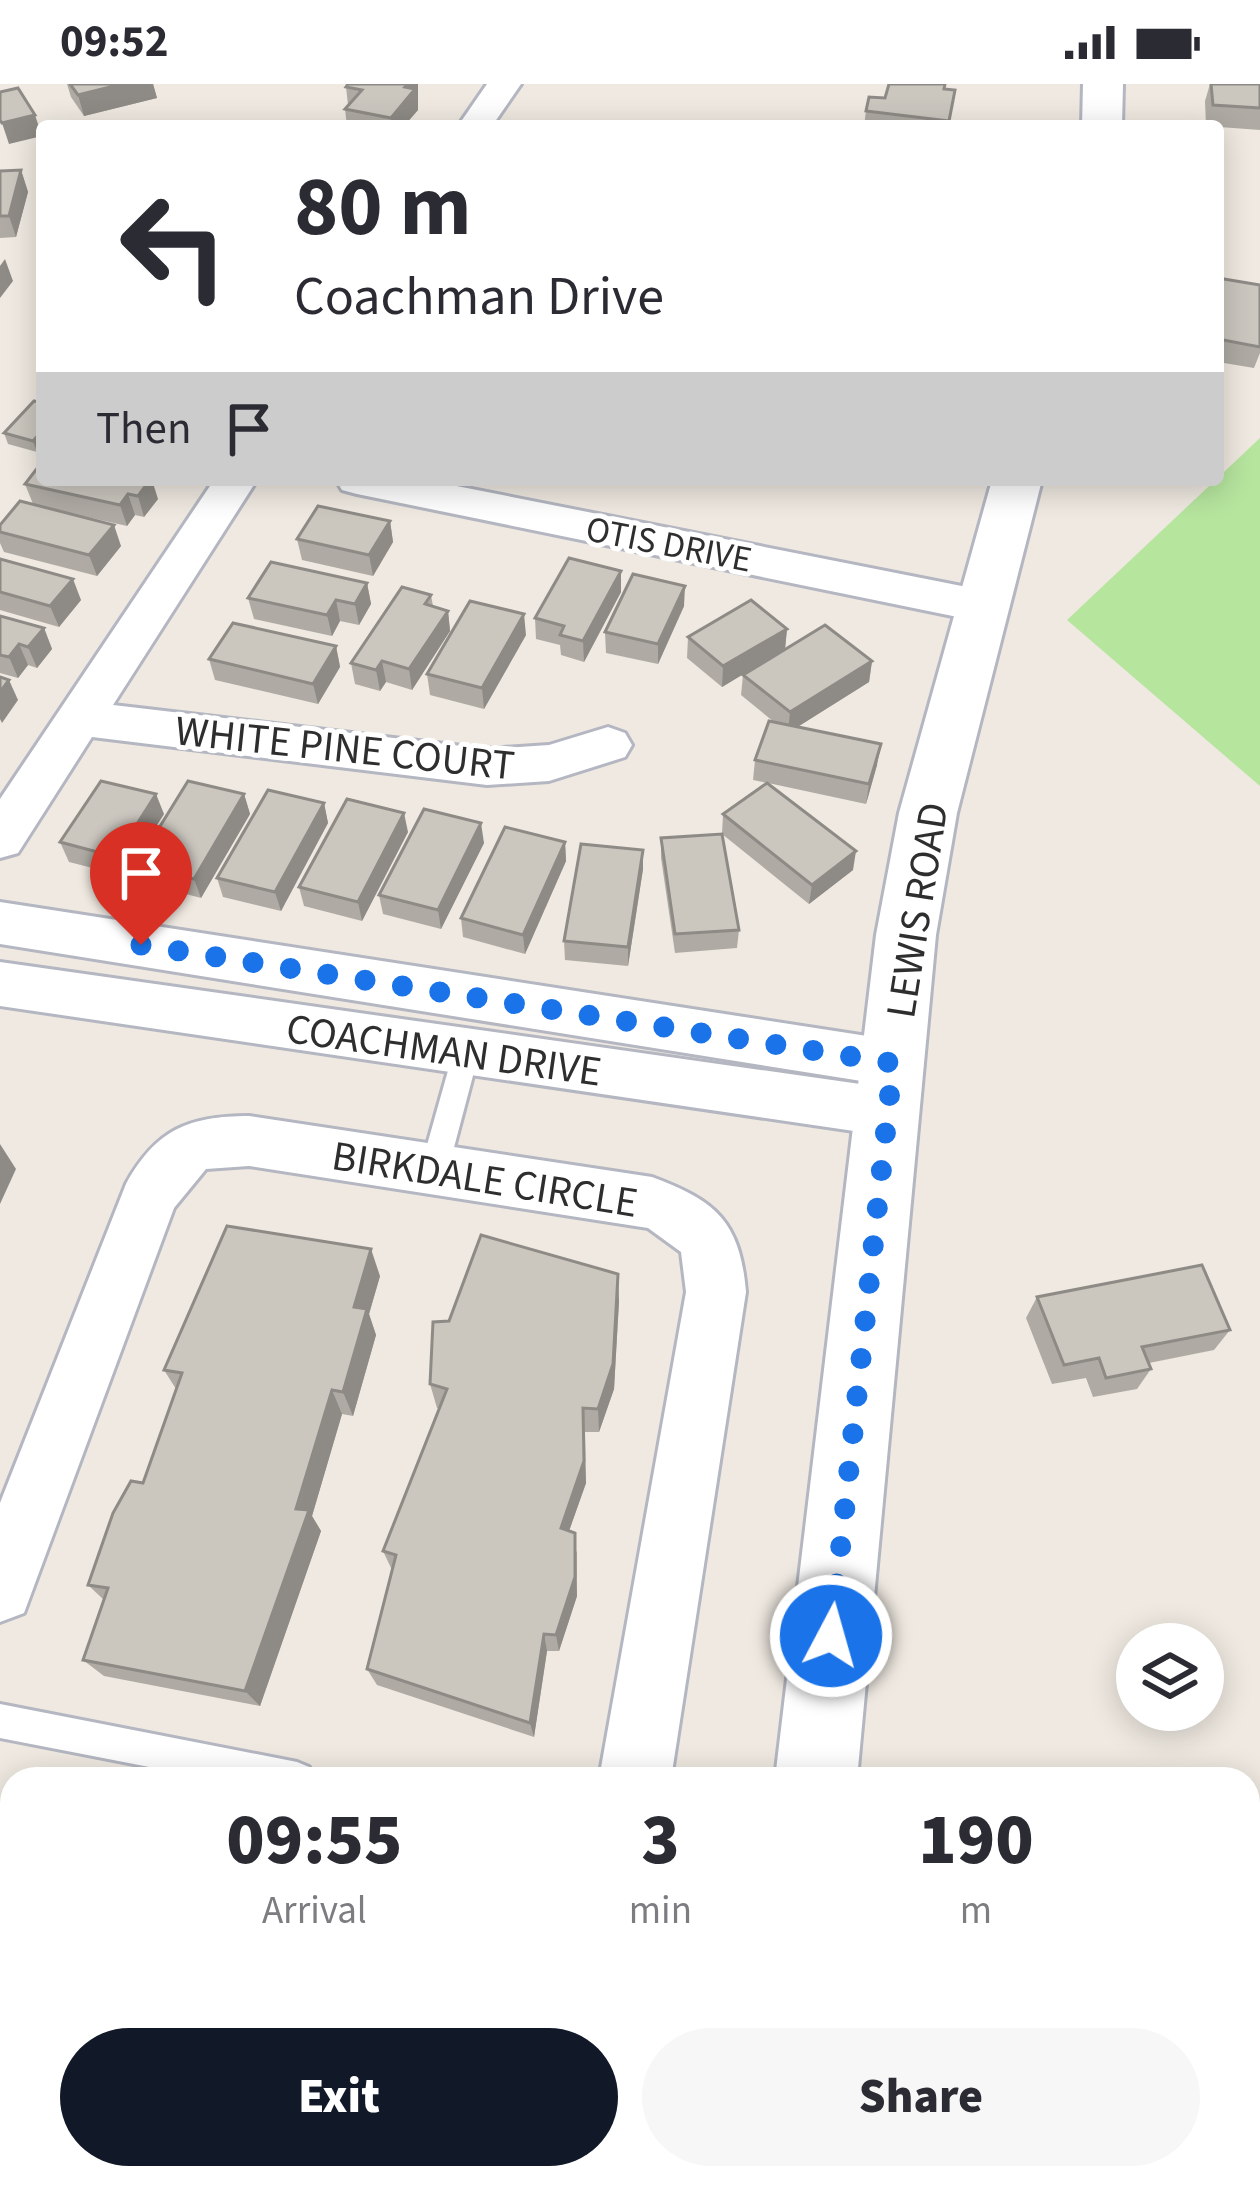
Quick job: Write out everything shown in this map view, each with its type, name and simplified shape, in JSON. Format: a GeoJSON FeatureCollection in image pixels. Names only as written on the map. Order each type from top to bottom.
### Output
{"type":"FeatureCollection","features":[{"type":"Feature","properties":{"kind":"street"},"geometry":{"type":"LineString","coordinates":[[480,120],[504,84]]}},
{"type":"Feature","properties":{"kind":"street"},"geometry":{"type":"LineString","coordinates":[[1102,120],[1103,84]]}},
{"type":"Feature","properties":{"kind":"street"},"geometry":{"type":"LineString","coordinates":[[0,839],[232,486]]}},
{"type":"Feature","properties":{"kind":"street","name":"OTIS DRIVE"},"geometry":{"type":"LineString","coordinates":[[387,486],[982,606]]}},
{"type":"Feature","properties":{"kind":"street","name":"LEWIS ROAD"},"geometry":{"type":"LineString","coordinates":[[817,1767],[906,935],[928,814],[1015,486]]}},
{"type":"Feature","properties":{"kind":"street","name":"WHITE PINE COURT"},"geometry":{"type":"LineString","coordinates":[[80,718],[525,769],[568,762],[608,745]]}},
{"type":"Feature","properties":{"kind":"street","name":"COACHMAN DRIVE"},"geometry":{"type":"LineString","coordinates":[[0,923],[890,1087]]}},
{"type":"Feature","properties":{"kind":"street","name":"COACHMAN DRIVE"},"geometry":{"type":"LineString","coordinates":[[0,984],[466,1052],[890,1087]]}},
{"type":"Feature","properties":{"kind":"street","name":"BIRKDALE CIRCLE"},"geometry":{"type":"LineString","coordinates":[[0,1589],[163,1171],[184,1150],[210,1140],[249,1141],[652,1203],[682,1214],[702,1232],[715,1256],[716,1292],[637,1767]]}},
{"type":"Feature","properties":{"kind":"lane"},"geometry":{"type":"LineString","coordinates":[[434,1170],[466,1052]]}},
{"type":"Feature","properties":{"kind":"lane"},"geometry":{"type":"LineString","coordinates":[[0,1720],[237,1767]]}},
{"type":"Feature","properties":{"kind":"green space"},"geometry":{"type":"Polygon","coordinates":[[[1260,438],[1260,786],[1067,620],[1209,486],[1224,486],[1224,472],[1260,438]]]}},
{"type":"Feature","properties":{"kind":"building"},"geometry":{"type":"Polygon","coordinates":[[[70,84],[122,84],[78,95],[70,84]]]}},
{"type":"Feature","properties":{"kind":"building"},"geometry":{"type":"Polygon","coordinates":[[[408,84],[405,87],[415,89],[391,118],[345,109],[362,90],[346,87],[408,84]]]}},
{"type":"Feature","properties":{"kind":"building"},"geometry":{"type":"Polygon","coordinates":[[[889,84],[945,84],[944,89],[955,90],[949,120],[866,111],[869,97],[885,98],[889,84]]]}},
{"type":"Feature","properties":{"kind":"building"},"geometry":{"type":"Polygon","coordinates":[[[1211,84],[1260,84],[1260,108],[1213,105],[1211,84]]]}},
{"type":"Feature","properties":{"kind":"building"},"geometry":{"type":"Polygon","coordinates":[[[18,88],[35,115],[2,123],[0,92],[18,88]]]}},
{"type":"Feature","properties":{"kind":"building"},"geometry":{"type":"Polygon","coordinates":[[[21,170],[9,216],[0,216],[0,171],[21,170]]]}},
{"type":"Feature","properties":{"kind":"building"},"geometry":{"type":"Polygon","coordinates":[[[1224,279],[1260,285],[1260,347],[1224,340],[1224,279]]]}},
{"type":"Feature","properties":{"kind":"building"},"geometry":{"type":"Polygon","coordinates":[[[34,401],[36,402],[33,441],[4,433],[34,401]]]}},
{"type":"Feature","properties":{"kind":"building"},"geometry":{"type":"Polygon","coordinates":[[[36,470],[36,486],[146,486],[138,496],[128,494],[120,505],[25,484],[36,470]]]}},
{"type":"Feature","properties":{"kind":"building"},"geometry":{"type":"Polygon","coordinates":[[[20,501],[114,525],[89,555],[0,532],[0,525],[20,501]]]}},
{"type":"Feature","properties":{"kind":"building"},"geometry":{"type":"Polygon","coordinates":[[[318,506],[390,521],[369,555],[297,539],[318,506]]]}},
{"type":"Feature","properties":{"kind":"building"},"geometry":{"type":"Polygon","coordinates":[[[569,558],[621,571],[583,641],[560,635],[564,626],[535,618],[569,558]]]}},
{"type":"Feature","properties":{"kind":"building"},"geometry":{"type":"Polygon","coordinates":[[[0,559],[73,579],[50,606],[0,592],[0,559]]]}},
{"type":"Feature","properties":{"kind":"building"},"geometry":{"type":"Polygon","coordinates":[[[271,562],[367,583],[355,604],[336,600],[327,615],[248,598],[271,562]]]}},
{"type":"Feature","properties":{"kind":"building"},"geometry":{"type":"Polygon","coordinates":[[[633,574],[685,586],[658,644],[605,632],[633,574]]]}},
{"type":"Feature","properties":{"kind":"building"},"geometry":{"type":"Polygon","coordinates":[[[402,587],[431,595],[425,604],[448,611],[409,669],[382,661],[376,670],[351,663],[402,587]]]}},
{"type":"Feature","properties":{"kind":"building"},"geometry":{"type":"Polygon","coordinates":[[[751,600],[787,629],[723,666],[688,637],[751,600]]]}},
{"type":"Feature","properties":{"kind":"building"},"geometry":{"type":"Polygon","coordinates":[[[470,601],[524,614],[482,688],[427,674],[470,601]]]}},
{"type":"Feature","properties":{"kind":"building"},"geometry":{"type":"Polygon","coordinates":[[[0,616],[44,628],[28,647],[19,644],[9,657],[0,655],[0,616]]]}},
{"type":"Feature","properties":{"kind":"building"},"geometry":{"type":"Polygon","coordinates":[[[233,623],[336,646],[313,684],[209,659],[233,623]]]}},
{"type":"Feature","properties":{"kind":"building"},"geometry":{"type":"Polygon","coordinates":[[[825,625],[872,661],[790,712],[743,675],[825,625]]]}},
{"type":"Feature","properties":{"kind":"building"},"geometry":{"type":"Polygon","coordinates":[[[769,721],[881,744],[869,784],[755,760],[769,721]]]}},
{"type":"Feature","properties":{"kind":"building"},"geometry":{"type":"Polygon","coordinates":[[[101,781],[156,794],[116,857],[60,842],[101,781]]]}},
{"type":"Feature","properties":{"kind":"building"},"geometry":{"type":"Polygon","coordinates":[[[188,781],[244,794],[194,879],[160,870],[169,854],[146,849],[188,781]]]}},
{"type":"Feature","properties":{"kind":"building"},"geometry":{"type":"Polygon","coordinates":[[[767,783],[856,851],[812,885],[723,814],[767,783]]]}},
{"type":"Feature","properties":{"kind":"building"},"geometry":{"type":"Polygon","coordinates":[[[268,790],[324,803],[275,892],[217,878],[268,790]]]}},
{"type":"Feature","properties":{"kind":"building"},"geometry":{"type":"Polygon","coordinates":[[[347,799],[404,813],[358,902],[299,887],[347,799]]]}},
{"type":"Feature","properties":{"kind":"building"},"geometry":{"type":"Polygon","coordinates":[[[424,809],[481,823],[438,910],[379,895],[424,809]]]}},
{"type":"Feature","properties":{"kind":"building"},"geometry":{"type":"Polygon","coordinates":[[[505,827],[565,842],[523,935],[461,918],[505,827]]]}},
{"type":"Feature","properties":{"kind":"building"},"geometry":{"type":"Polygon","coordinates":[[[722,834],[739,930],[675,934],[661,838],[722,834]]]}},
{"type":"Feature","properties":{"kind":"building"},"geometry":{"type":"Polygon","coordinates":[[[581,844],[643,850],[628,947],[564,941],[581,844]]]}},
{"type":"Feature","properties":{"kind":"building"},"geometry":{"type":"Polygon","coordinates":[[[227,1226],[371,1249],[354,1307],[367,1309],[343,1392],[332,1390],[296,1509],[309,1510],[245,1691],[83,1660],[108,1588],[88,1585],[113,1513],[131,1481],[143,1483],[182,1373],[164,1370],[227,1226]]]}},
{"type":"Feature","properties":{"kind":"building"},"geometry":{"type":"Polygon","coordinates":[[[481,1235],[618,1274],[613,1364],[598,1409],[583,1408],[584,1461],[561,1528],[575,1533],[575,1577],[556,1635],[544,1634],[530,1723],[367,1669],[396,1555],[383,1551],[447,1389],[430,1384],[433,1322],[449,1321],[481,1235]]]}},
{"type":"Feature","properties":{"kind":"building"},"geometry":{"type":"Polygon","coordinates":[[[1202,1265],[1230,1330],[1142,1347],[1151,1369],[1106,1378],[1099,1358],[1064,1365],[1037,1297],[1202,1265]]]}},
{"type":"Feature","properties":{"kind":"route"},"geometry":{"type":"LineString","coordinates":[[141,945],[893,1063],[831,1636]]}}]}
